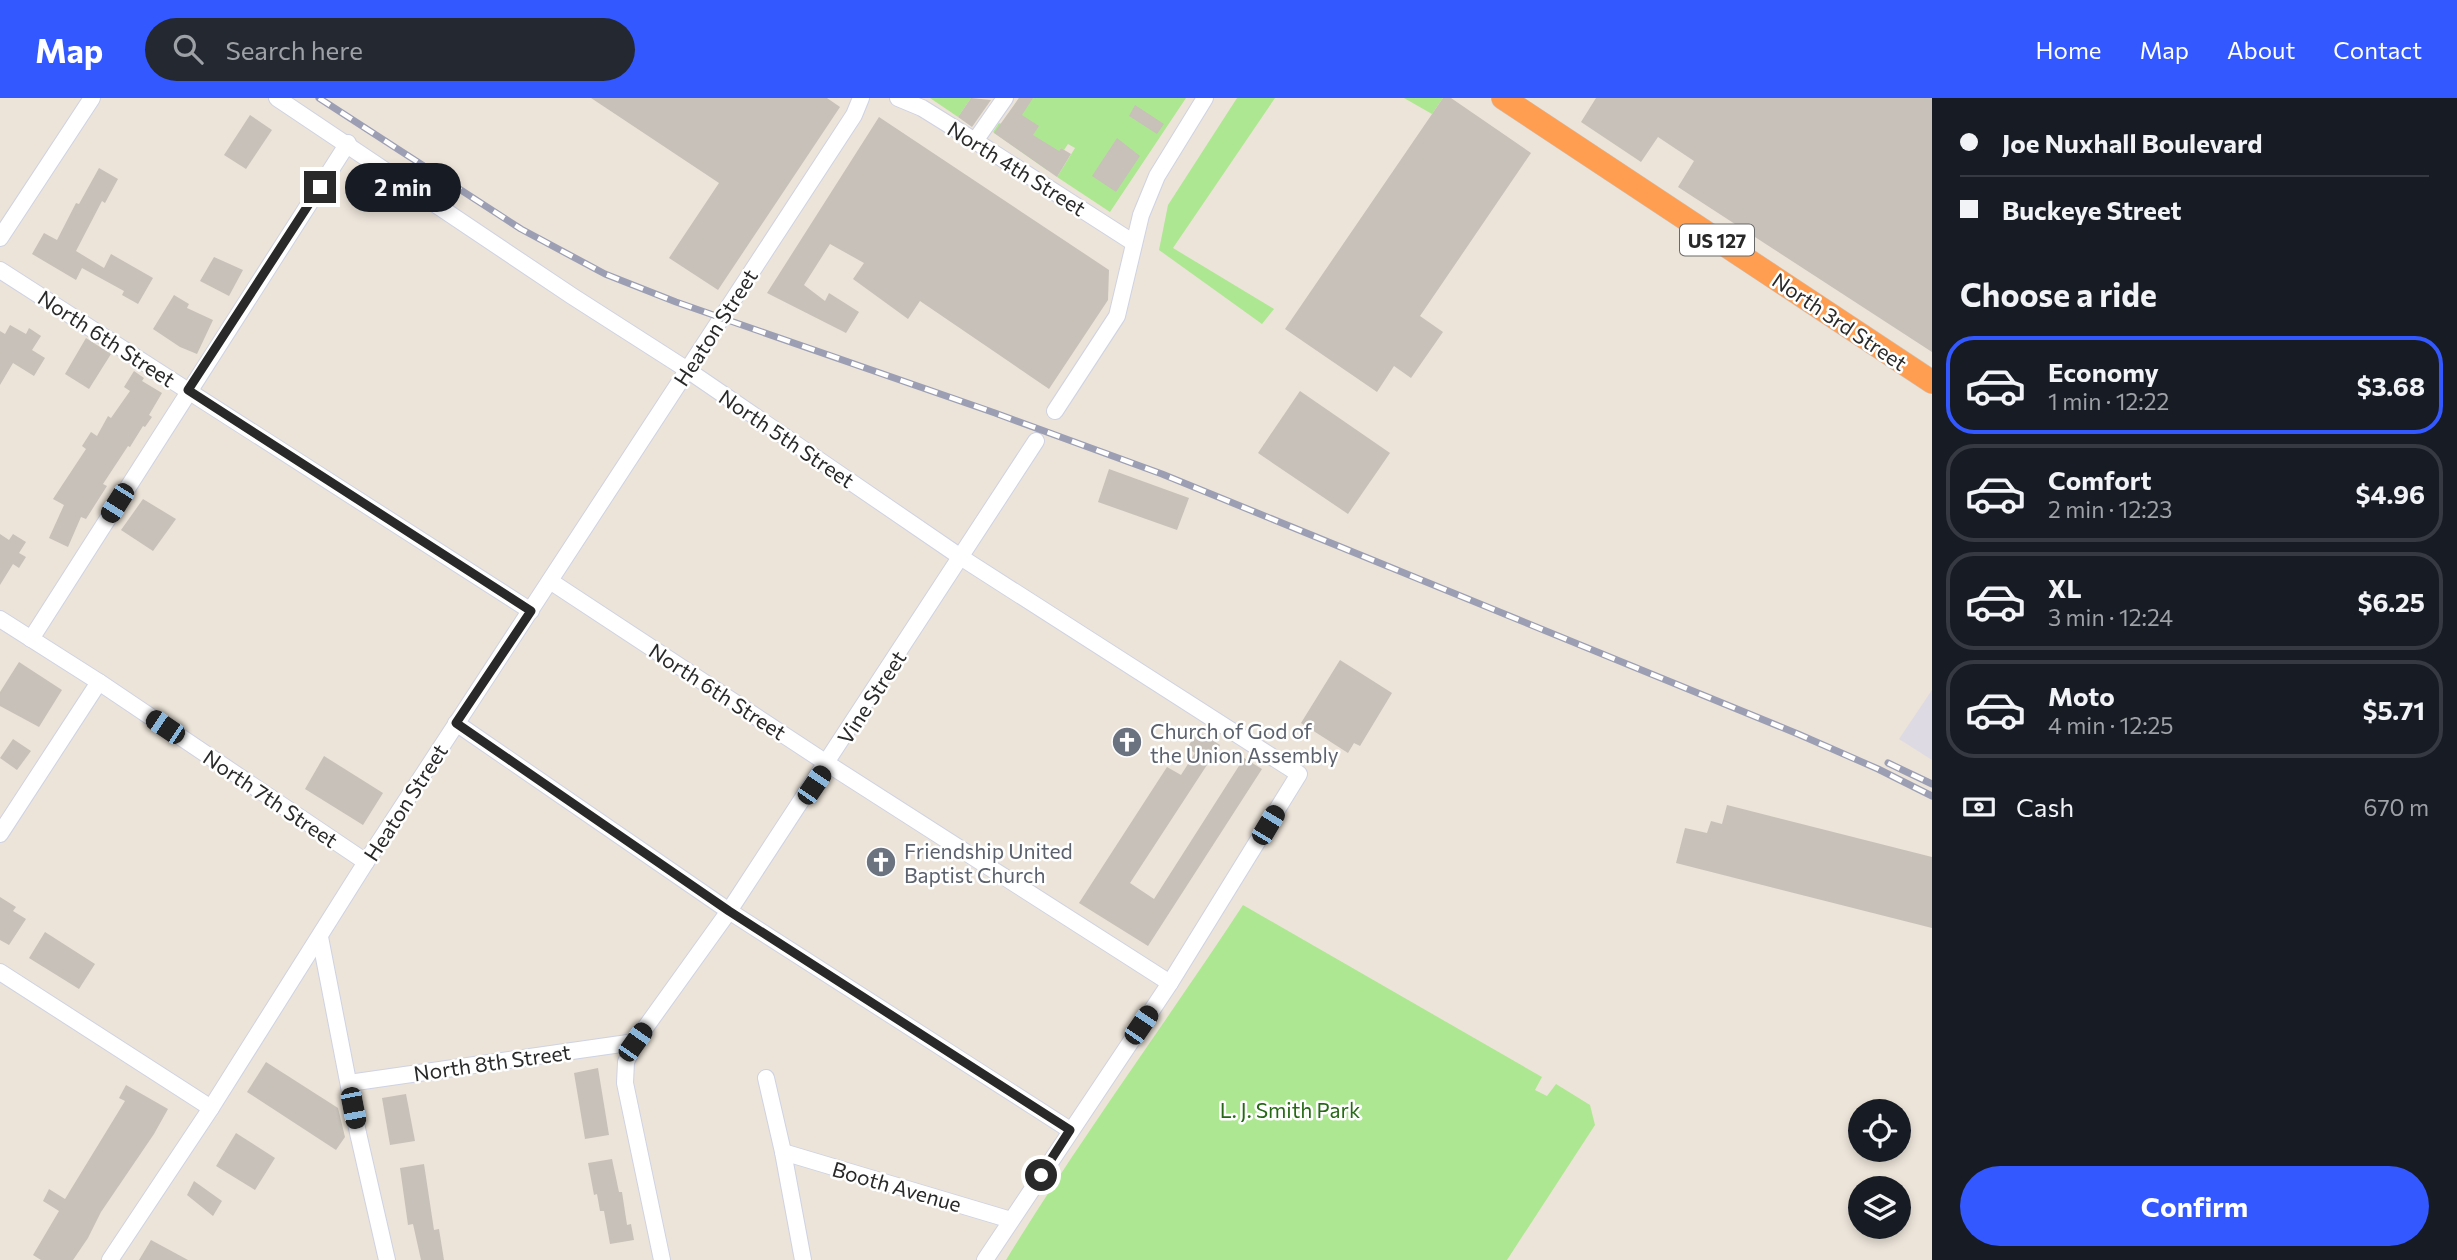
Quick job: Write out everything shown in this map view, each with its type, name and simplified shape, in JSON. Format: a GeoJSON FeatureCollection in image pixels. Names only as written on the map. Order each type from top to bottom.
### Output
{"type":"FeatureCollection","features":[{"type":"Feature","properties":{"kind":"highway","name":"North 3rd Street"},"geometry":{"type":"LineString","coordinates":[[1503,98],[1932,382]]}},
{"type":"Feature","properties":{"kind":"street"},"geometry":{"type":"LineString","coordinates":[[0,238],[92,98]]}},
{"type":"Feature","properties":{"kind":"street","name":"North 5th Street"},"geometry":{"type":"LineString","coordinates":[[277,98],[348,143],[572,296],[687,369],[962,558],[1299,774],[1170,983]]}},
{"type":"Feature","properties":{"kind":"street","name":"Heaton Street"},"geometry":{"type":"LineString","coordinates":[[110,1260],[211,1108],[456,723],[854,115],[861,98]]}},
{"type":"Feature","properties":{"kind":"street","name":"North 4th Street"},"geometry":{"type":"LineString","coordinates":[[898,98],[922,108],[1133,243]]}},
{"type":"Feature","properties":{"kind":"street"},"geometry":{"type":"LineString","coordinates":[[975,141],[1005,98]]}},
{"type":"Feature","properties":{"kind":"street"},"geometry":{"type":"LineString","coordinates":[[1055,411],[1117,316],[1141,215],[1157,176],[1205,98]]}},
{"type":"Feature","properties":{"kind":"street"},"geometry":{"type":"LineString","coordinates":[[31,639],[348,143]]}},
{"type":"Feature","properties":{"kind":"street","name":"North 6th Street"},"geometry":{"type":"LineString","coordinates":[[0,270],[531,611]]}},
{"type":"Feature","properties":{"kind":"street","name":"Vine Street"},"geometry":{"type":"LineString","coordinates":[[662,1260],[625,1083],[626,1062],[635,1042],[729,911],[828,764],[1037,441]]}},
{"type":"Feature","properties":{"kind":"street","name":"North 6th Street"},"geometry":{"type":"LineString","coordinates":[[550,581],[828,764],[1170,983]]}},
{"type":"Feature","properties":{"kind":"street","name":"North 7th Street"},"geometry":{"type":"LineString","coordinates":[[0,619],[99,682],[366,862]]}},
{"type":"Feature","properties":{"kind":"street"},"geometry":{"type":"LineString","coordinates":[[0,834],[99,682]]}},
{"type":"Feature","properties":{"kind":"street"},"geometry":{"type":"LineString","coordinates":[[456,723],[729,911],[1070,1130]]}},
{"type":"Feature","properties":{"kind":"street"},"geometry":{"type":"LineString","coordinates":[[320,937],[387,1260]]}},
{"type":"Feature","properties":{"kind":"street"},"geometry":{"type":"LineString","coordinates":[[0,972],[211,1108]]}},
{"type":"Feature","properties":{"kind":"street"},"geometry":{"type":"LineString","coordinates":[[985,1260],[1170,983]]}},
{"type":"Feature","properties":{"kind":"street","name":"North 8th Street"},"geometry":{"type":"LineString","coordinates":[[349,1083],[635,1042]]}},
{"type":"Feature","properties":{"kind":"street"},"geometry":{"type":"LineString","coordinates":[[766,1078],[803,1260]]}},
{"type":"Feature","properties":{"kind":"street","name":"Booth Avenue"},"geometry":{"type":"LineString","coordinates":[[783,1152],[1012,1220]]}},
{"type":"Feature","properties":{"kind":"shaded area"},"geometry":{"type":"Polygon","coordinates":[[[1932,690],[1932,760],[1899,739],[1932,690]]]}},
{"type":"Feature","properties":{"kind":"green space"},"geometry":{"type":"Polygon","coordinates":[[[930,98],[971,98],[958,117],[930,98]]]}},
{"type":"Feature","properties":{"kind":"green space"},"geometry":{"type":"Polygon","coordinates":[[[1019,98],[1186,98],[1110,212],[1057,177],[1075,148],[1068,144],[1064,150],[1061,148],[1047,170],[993,132],[999,123],[1002,124],[1019,98]]]}},
{"type":"Feature","properties":{"kind":"green space"},"geometry":{"type":"Polygon","coordinates":[[[1237,98],[1275,98],[1173,248],[1274,309],[1262,324],[1159,250],[1168,205],[1237,98]]]}},
{"type":"Feature","properties":{"kind":"green space"},"geometry":{"type":"Polygon","coordinates":[[[1404,98],[1443,98],[1432,114],[1404,98]]]}},
{"type":"Feature","properties":{"kind":"green space","name":"L. J. Smith Park"},"geometry":{"type":"Polygon","coordinates":[[[1243,905],[1542,1077],[1535,1090],[1547,1096],[1556,1084],[1590,1105],[1595,1125],[1507,1260],[1006,1260],[1063,1170],[1243,905]]]}},
{"type":"Feature","properties":{"kind":"building"},"geometry":{"type":"Polygon","coordinates":[[[591,98],[827,98],[840,107],[718,290],[669,258],[719,183],[591,98]]]}},
{"type":"Feature","properties":{"kind":"building"},"geometry":{"type":"Polygon","coordinates":[[[971,98],[991,100],[972,127],[958,117],[971,98]]]}},
{"type":"Feature","properties":{"kind":"building"},"geometry":{"type":"Polygon","coordinates":[[[1019,98],[1033,98],[1022,115],[1039,126],[1033,135],[1059,151],[1061,148],[1071,154],[1057,177],[994,133],[1019,98]]]}},
{"type":"Feature","properties":{"kind":"building"},"geometry":{"type":"Polygon","coordinates":[[[1443,98],[1451,98],[1531,153],[1420,316],[1443,332],[1411,378],[1394,366],[1377,392],[1285,329],[1443,98]]]}},
{"type":"Feature","properties":{"kind":"building"},"geometry":{"type":"Polygon","coordinates":[[[1596,98],[1932,98],[1932,352],[1678,187],[1694,161],[1658,137],[1641,162],[1581,122],[1596,98]]]}},
{"type":"Feature","properties":{"kind":"building"},"geometry":{"type":"Polygon","coordinates":[[[1135,105],[1164,124],[1157,134],[1129,116],[1135,105]]]}},
{"type":"Feature","properties":{"kind":"building"},"geometry":{"type":"Polygon","coordinates":[[[250,115],[272,130],[246,169],[224,155],[250,115]]]}},
{"type":"Feature","properties":{"kind":"building"},"geometry":{"type":"Polygon","coordinates":[[[879,117],[1109,270],[1108,300],[1049,389],[920,301],[908,319],[853,279],[864,263],[830,244],[804,285],[825,301],[829,293],[859,312],[846,333],[767,293],[879,117]]]}},
{"type":"Feature","properties":{"kind":"building"},"geometry":{"type":"Polygon","coordinates":[[[1117,138],[1140,156],[1116,192],[1092,176],[1117,138]]]}},
{"type":"Feature","properties":{"kind":"building"},"geometry":{"type":"Polygon","coordinates":[[[99,168],[118,179],[105,203],[102,201],[76,251],[104,268],[111,254],[153,278],[138,304],[122,295],[124,291],[82,268],[76,280],[32,254],[44,233],[57,240],[76,203],[79,204],[99,168]]]}},
{"type":"Feature","properties":{"kind":"building"},"geometry":{"type":"Polygon","coordinates":[[[214,257],[243,270],[229,296],[200,281],[214,257]]]}},
{"type":"Feature","properties":{"kind":"building"},"geometry":{"type":"Polygon","coordinates":[[[174,295],[189,304],[187,308],[213,320],[197,354],[180,347],[153,329],[174,295]]]}},
{"type":"Feature","properties":{"kind":"building"},"geometry":{"type":"Polygon","coordinates":[[[10,325],[26,334],[29,328],[41,336],[32,350],[45,358],[34,376],[13,363],[0,385],[0,331],[5,334],[10,325]]]}},
{"type":"Feature","properties":{"kind":"building"},"geometry":{"type":"Polygon","coordinates":[[[86,338],[111,354],[89,389],[65,374],[86,338]]]}},
{"type":"Feature","properties":{"kind":"building"},"geometry":{"type":"Polygon","coordinates":[[[134,371],[144,378],[142,381],[162,393],[149,415],[152,417],[130,447],[128,446],[103,484],[107,486],[86,519],[81,517],[68,547],[49,538],[64,505],[53,499],[86,449],[82,446],[91,432],[97,436],[108,416],[111,418],[130,391],[124,387],[134,371]]]}},
{"type":"Feature","properties":{"kind":"building"},"geometry":{"type":"Polygon","coordinates":[[[1300,391],[1390,453],[1348,514],[1258,453],[1300,391]]]}},
{"type":"Feature","properties":{"kind":"building"},"geometry":{"type":"Polygon","coordinates":[[[1109,469],[1189,498],[1177,530],[1098,502],[1109,469]]]}},
{"type":"Feature","properties":{"kind":"building"},"geometry":{"type":"Polygon","coordinates":[[[143,499],[176,519],[153,551],[121,530],[143,499]]]}},
{"type":"Feature","properties":{"kind":"building"},"geometry":{"type":"Polygon","coordinates":[[[0,534],[9,540],[13,534],[26,542],[19,553],[26,557],[19,568],[13,564],[0,585],[0,534]]]}},
{"type":"Feature","properties":{"kind":"building"},"geometry":{"type":"Polygon","coordinates":[[[1340,660],[1392,693],[1360,746],[1354,743],[1348,753],[1301,723],[1340,660]]]}},
{"type":"Feature","properties":{"kind":"building"},"geometry":{"type":"Polygon","coordinates":[[[19,662],[62,690],[39,727],[0,706],[0,692],[19,662]]]}},
{"type":"Feature","properties":{"kind":"building"},"geometry":{"type":"Polygon","coordinates":[[[1198,731],[1220,745],[1130,883],[1154,899],[1244,758],[1262,769],[1148,946],[1079,903],[1167,767],[1181,775],[1195,753],[1187,748],[1198,731]]]}},
{"type":"Feature","properties":{"kind":"building"},"geometry":{"type":"Polygon","coordinates":[[[13,739],[31,751],[17,770],[0,758],[13,739]]]}},
{"type":"Feature","properties":{"kind":"building"},"geometry":{"type":"Polygon","coordinates":[[[324,756],[383,793],[363,825],[305,789],[324,756]]]}},
{"type":"Feature","properties":{"kind":"building"},"geometry":{"type":"Polygon","coordinates":[[[1727,805],[1932,857],[1932,928],[1676,863],[1685,828],[1707,833],[1711,821],[1722,824],[1727,805]]]}},
{"type":"Feature","properties":{"kind":"building"},"geometry":{"type":"Polygon","coordinates":[[[0,897],[16,907],[13,911],[26,919],[9,945],[0,940],[0,897]]]}},
{"type":"Feature","properties":{"kind":"building"},"geometry":{"type":"Polygon","coordinates":[[[45,932],[95,964],[79,989],[29,958],[45,932]]]}},
{"type":"Feature","properties":{"kind":"building"},"geometry":{"type":"Polygon","coordinates":[[[266,1062],[338,1108],[345,1137],[336,1150],[247,1092],[266,1062]]]}},
{"type":"Feature","properties":{"kind":"building"},"geometry":{"type":"Polygon","coordinates":[[[598,1068],[609,1135],[585,1139],[574,1073],[598,1068]]]}},
{"type":"Feature","properties":{"kind":"building"},"geometry":{"type":"Polygon","coordinates":[[[126,1085],[168,1109],[73,1260],[41,1260],[33,1255],[59,1211],[43,1201],[49,1189],[65,1199],[125,1101],[119,1098],[126,1085]]]}},
{"type":"Feature","properties":{"kind":"building"},"geometry":{"type":"Polygon","coordinates":[[[406,1094],[415,1141],[390,1145],[382,1098],[406,1094]]]}},
{"type":"Feature","properties":{"kind":"building"},"geometry":{"type":"Polygon","coordinates":[[[236,1133],[275,1158],[255,1190],[216,1166],[236,1133]]]}},
{"type":"Feature","properties":{"kind":"building"},"geometry":{"type":"Polygon","coordinates":[[[612,1159],[619,1192],[622,1192],[627,1225],[631,1224],[634,1240],[610,1244],[604,1211],[600,1211],[597,1194],[594,1195],[588,1163],[612,1159]]]}},
{"type":"Feature","properties":{"kind":"building"},"geometry":{"type":"Polygon","coordinates":[[[424,1164],[434,1230],[439,1229],[444,1260],[421,1260],[413,1224],[408,1225],[400,1168],[424,1164]]]}},
{"type":"Feature","properties":{"kind":"building"},"geometry":{"type":"Polygon","coordinates":[[[194,1181],[222,1201],[213,1216],[187,1195],[194,1181]]]}},
{"type":"Feature","properties":{"kind":"building"},"geometry":{"type":"Polygon","coordinates":[[[151,1240],[188,1260],[139,1260],[151,1240]]]}},
{"type":"Feature","properties":{"kind":"railway"},"geometry":{"type":"LineString","coordinates":[[319,98],[521,229],[605,274],[676,302],[1162,474],[1798,734],[1932,796]]}},
{"type":"Feature","properties":{"kind":"railway"},"geometry":{"type":"LineString","coordinates":[[1888,763],[1932,784]]}},
{"type":"Feature","properties":{"kind":"place","name":"Church of God of the Union Assembly"},"geometry":{"type":"Point","coordinates":[1127,742]}},
{"type":"Feature","properties":{"kind":"place","name":"Friendship United Baptist Church"},"geometry":{"type":"Point","coordinates":[881,862]}},
{"type":"Feature","properties":{"kind":"route"},"geometry":{"type":"LineString","coordinates":[[320,187],[188,390],[531,611],[456,723],[729,911],[1070,1130],[1041,1175]]}}]}
